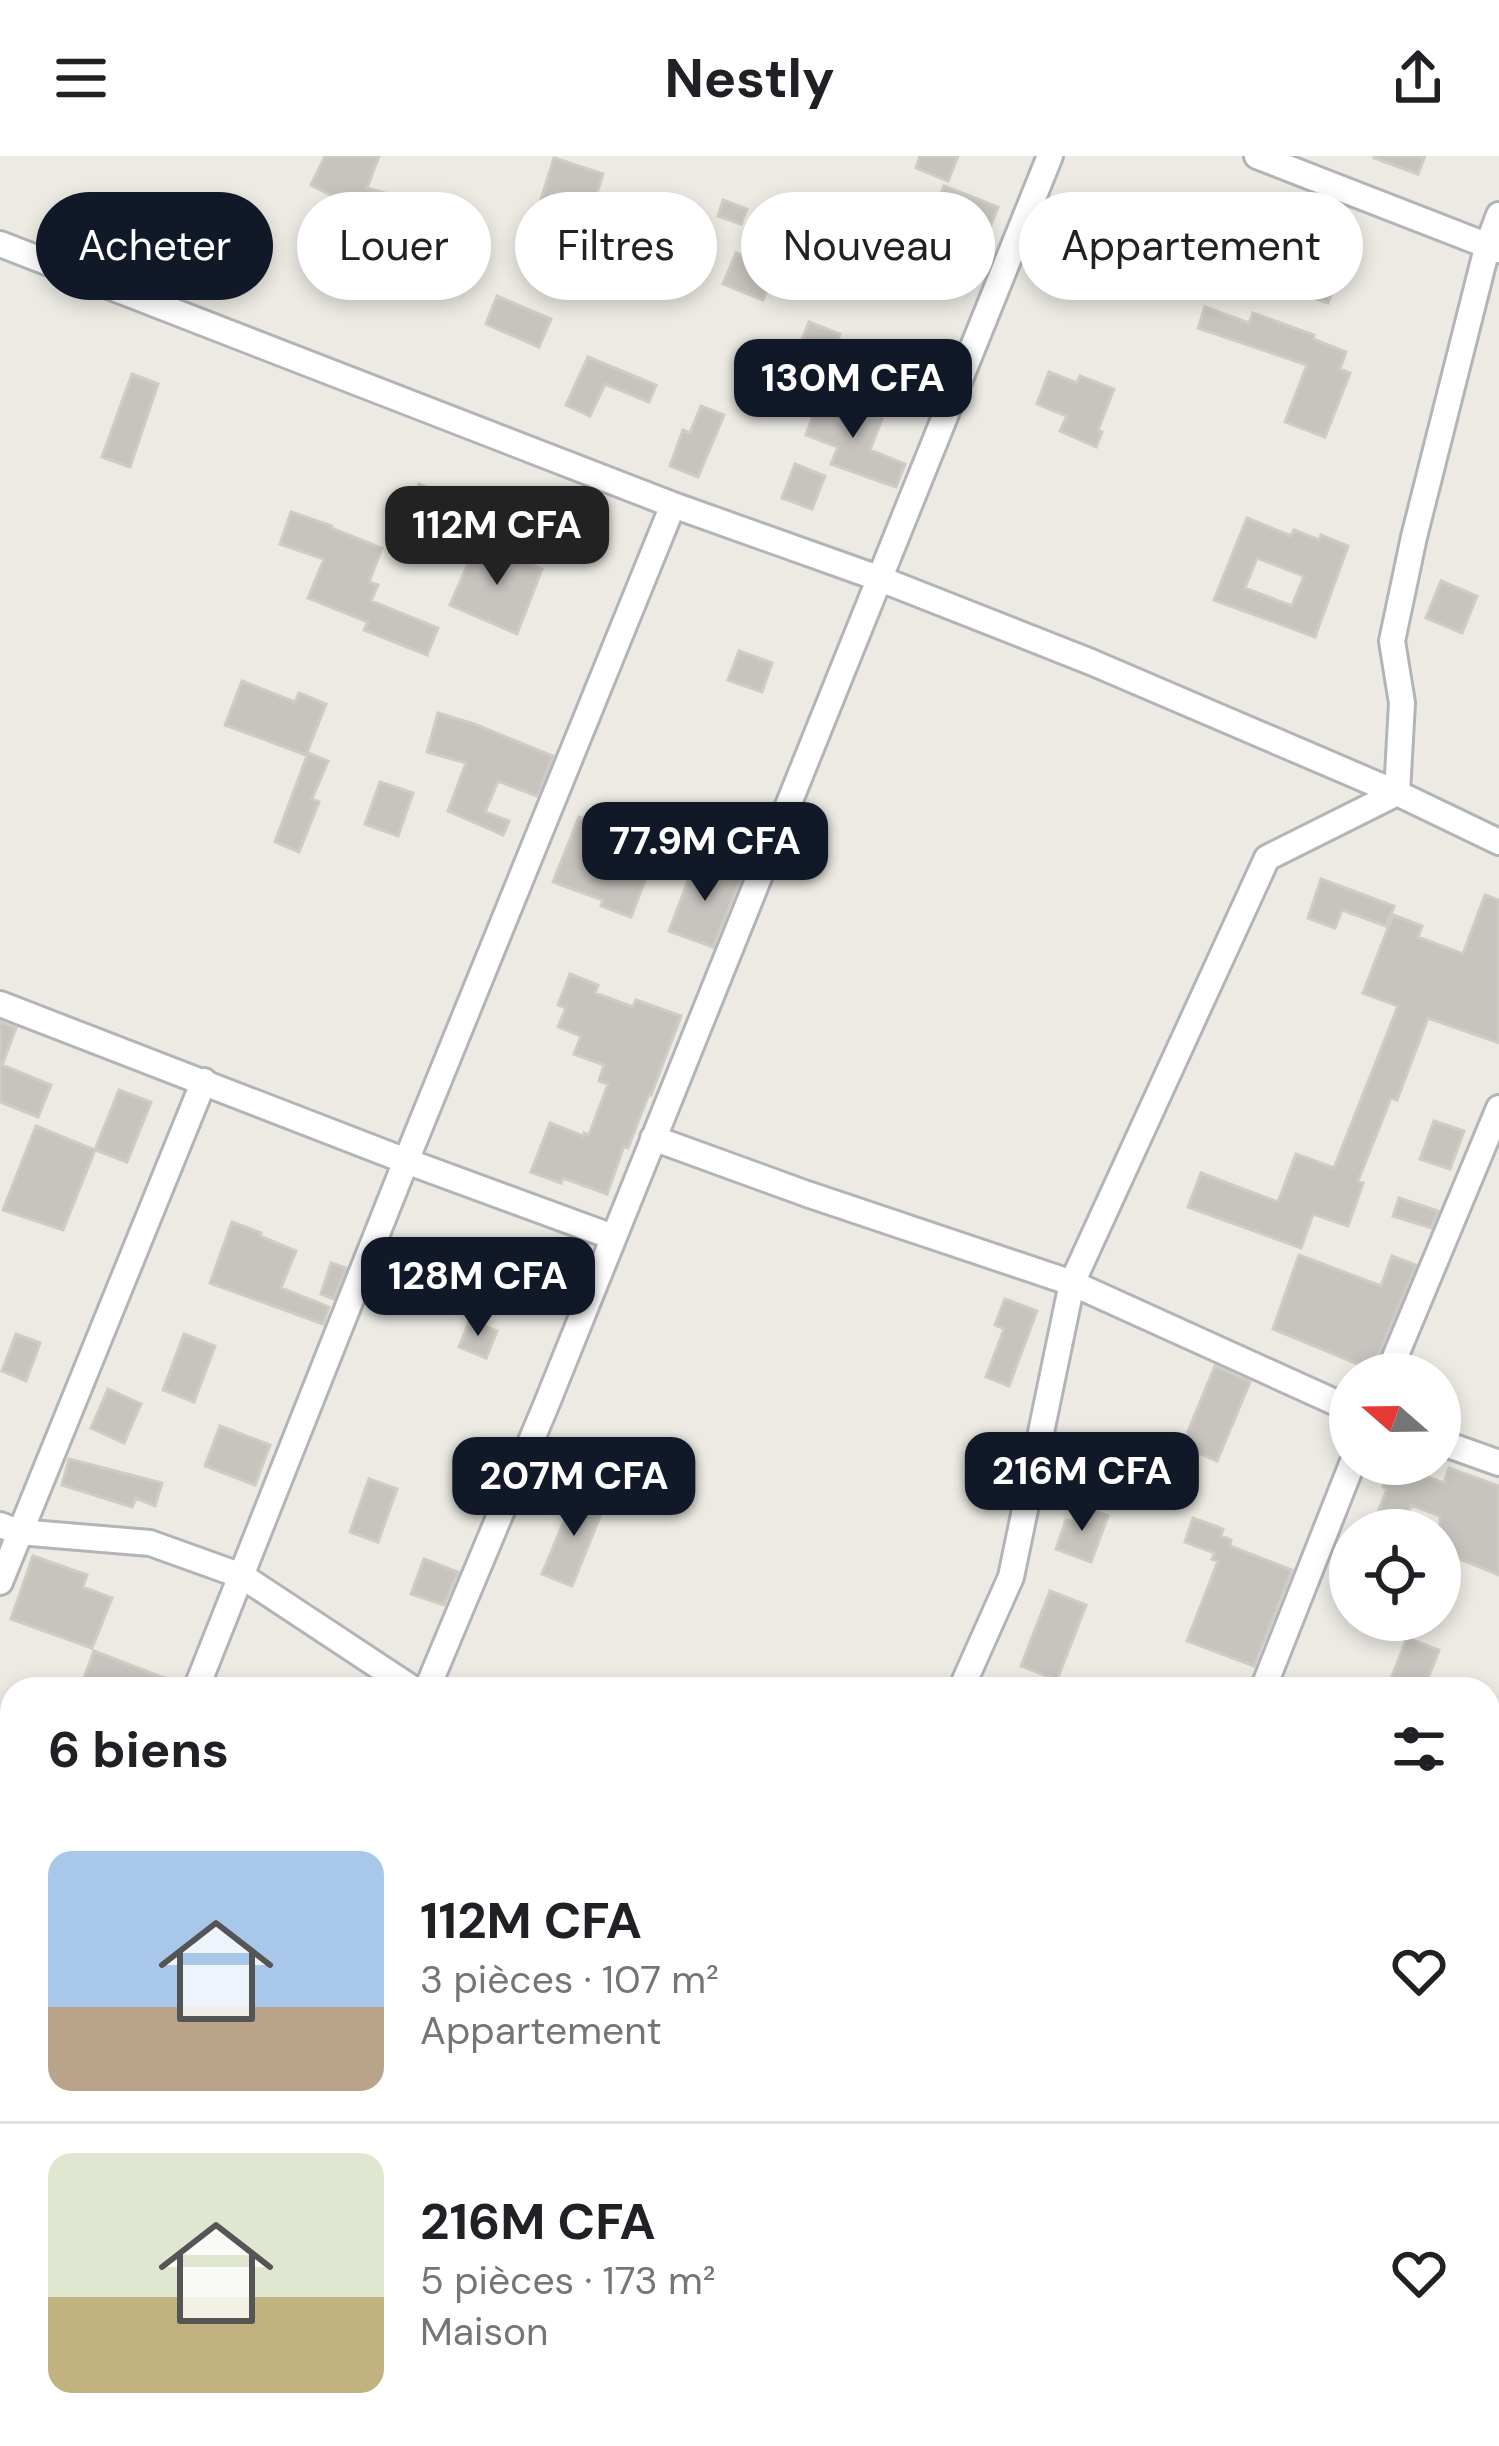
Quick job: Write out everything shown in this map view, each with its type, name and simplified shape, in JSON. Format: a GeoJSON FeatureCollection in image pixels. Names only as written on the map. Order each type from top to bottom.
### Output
{"type":"FeatureCollection","features":[{"type":"Feature","properties":{"kind":"street"},"geometry":{"type":"LineString","coordinates":[[432,1677],[1050,156]]}},
{"type":"Feature","properties":{"kind":"street"},"geometry":{"type":"LineString","coordinates":[[1257,156],[1493,247]]}},
{"type":"Feature","properties":{"kind":"street"},"geometry":{"type":"LineString","coordinates":[[1397,793],[1402,703],[1392,641],[1414,537],[1499,214]]}},
{"type":"Feature","properties":{"kind":"street"},"geometry":{"type":"LineString","coordinates":[[0,244],[1091,662],[1397,793],[1499,842]]}},
{"type":"Feature","properties":{"kind":"street"},"geometry":{"type":"LineString","coordinates":[[201,1677],[673,505]]}},
{"type":"Feature","properties":{"kind":"street"},"geometry":{"type":"LineString","coordinates":[[966,1677],[1011,1577],[1072,1282],[1267,858],[1397,793]]}},
{"type":"Feature","properties":{"kind":"street"},"geometry":{"type":"LineString","coordinates":[[0,1004],[613,1237]]}},
{"type":"Feature","properties":{"kind":"street"},"geometry":{"type":"LineString","coordinates":[[0,1582],[9,1528],[204,1081]]}},
{"type":"Feature","properties":{"kind":"street"},"geometry":{"type":"LineString","coordinates":[[1397,1353],[1499,1108]]}},
{"type":"Feature","properties":{"kind":"street"},"geometry":{"type":"LineString","coordinates":[[653,1138],[1072,1282],[1329,1398]]}},
{"type":"Feature","properties":{"kind":"street"},"geometry":{"type":"LineString","coordinates":[[1461,1449],[1499,1463]]}},
{"type":"Feature","properties":{"kind":"street"},"geometry":{"type":"LineString","coordinates":[[1268,1677],[1344,1485]]}},
{"type":"Feature","properties":{"kind":"street"},"geometry":{"type":"LineString","coordinates":[[9,1528],[150,1543],[242,1576],[394,1677]]}},
{"type":"Feature","properties":{"kind":"building"},"geometry":{"type":"Polygon","coordinates":[[[325,156],[379,156],[367,188],[381,192],[325,192],[311,185],[325,156]]]}},
{"type":"Feature","properties":{"kind":"building"},"geometry":{"type":"Polygon","coordinates":[[[920,156],[958,156],[948,181],[916,168],[920,156]]]}},
{"type":"Feature","properties":{"kind":"building"},"geometry":{"type":"Polygon","coordinates":[[[1374,156],[1425,156],[1418,174],[1374,156]]]}},
{"type":"Feature","properties":{"kind":"building"},"geometry":{"type":"Polygon","coordinates":[[[554,158],[603,174],[597,192],[543,192],[554,158]]]}},
{"type":"Feature","properties":{"kind":"building"},"geometry":{"type":"Polygon","coordinates":[[[723,200],[741,207],[741,224],[718,216],[723,200]]]}},
{"type":"Feature","properties":{"kind":"building"},"geometry":{"type":"Polygon","coordinates":[[[736,253],[741,255],[741,291],[723,284],[736,253]]]}},
{"type":"Feature","properties":{"kind":"building"},"geometry":{"type":"Polygon","coordinates":[[[497,296],[551,319],[539,347],[486,324],[497,296]]]}},
{"type":"Feature","properties":{"kind":"building"},"geometry":{"type":"Polygon","coordinates":[[[1205,307],[1249,323],[1253,313],[1346,352],[1340,369],[1350,373],[1325,437],[1285,422],[1307,365],[1198,328],[1205,307]]]}},
{"type":"Feature","properties":{"kind":"building"},"geometry":{"type":"Polygon","coordinates":[[[809,322],[840,334],[829,364],[797,352],[809,322]]]}},
{"type":"Feature","properties":{"kind":"building"},"geometry":{"type":"Polygon","coordinates":[[[588,357],[656,385],[649,402],[605,384],[590,416],[566,405],[588,357]]]}},
{"type":"Feature","properties":{"kind":"building"},"geometry":{"type":"Polygon","coordinates":[[[911,361],[942,371],[927,411],[905,402],[907,394],[901,392],[911,361]]]}},
{"type":"Feature","properties":{"kind":"building"},"geometry":{"type":"Polygon","coordinates":[[[1049,372],[1077,383],[1080,376],[1114,389],[1096,447],[1060,431],[1067,416],[1037,404],[1049,372]]]}},
{"type":"Feature","properties":{"kind":"building"},"geometry":{"type":"Polygon","coordinates":[[[132,374],[158,384],[130,467],[102,457],[132,374]]]}},
{"type":"Feature","properties":{"kind":"building"},"geometry":{"type":"Polygon","coordinates":[[[820,396],[882,419],[870,450],[905,464],[896,487],[831,464],[838,447],[806,435],[820,396]]]}},
{"type":"Feature","properties":{"kind":"building"},"geometry":{"type":"Polygon","coordinates":[[[701,406],[724,415],[698,477],[670,466],[683,430],[690,433],[701,406]]]}},
{"type":"Feature","properties":{"kind":"building"},"geometry":{"type":"Polygon","coordinates":[[[795,464],[825,476],[812,509],[782,498],[795,464]]]}},
{"type":"Feature","properties":{"kind":"building"},"geometry":{"type":"Polygon","coordinates":[[[419,484],[434,490],[421,523],[406,517],[419,484]]]}},
{"type":"Feature","properties":{"kind":"building"},"geometry":{"type":"Polygon","coordinates":[[[291,512],[382,548],[369,582],[378,585],[371,601],[438,628],[427,655],[364,630],[368,622],[308,598],[324,559],[280,544],[291,512]]]}},
{"type":"Feature","properties":{"kind":"building"},"geometry":{"type":"Polygon","coordinates":[[[1247,518],[1291,536],[1294,530],[1348,546],[1315,637],[1214,600],[1247,518]],[[1257,558],[1245,588],[1292,606],[1304,576],[1257,558]]]}},
{"type":"Feature","properties":{"kind":"building"},"geometry":{"type":"Polygon","coordinates":[[[477,543],[542,569],[517,634],[450,605],[477,543]]]}},
{"type":"Feature","properties":{"kind":"building"},"geometry":{"type":"Polygon","coordinates":[[[1441,581],[1477,596],[1462,633],[1426,618],[1441,581]]]}},
{"type":"Feature","properties":{"kind":"building"},"geometry":{"type":"Polygon","coordinates":[[[739,651],[772,663],[762,692],[728,680],[739,651]]]}},
{"type":"Feature","properties":{"kind":"building"},"geometry":{"type":"Polygon","coordinates":[[[242,681],[295,702],[299,693],[326,704],[306,755],[225,725],[242,681]]]}},
{"type":"Feature","properties":{"kind":"building"},"geometry":{"type":"Polygon","coordinates":[[[438,713],[553,756],[537,796],[498,781],[485,812],[509,821],[503,835],[448,811],[466,763],[427,752],[438,713]]]}},
{"type":"Feature","properties":{"kind":"building"},"geometry":{"type":"Polygon","coordinates":[[[308,753],[328,761],[312,799],[319,802],[299,852],[275,842],[308,753]]]}},
{"type":"Feature","properties":{"kind":"building"},"geometry":{"type":"Polygon","coordinates":[[[380,782],[413,793],[398,836],[365,824],[380,782]]]}},
{"type":"Feature","properties":{"kind":"building"},"geometry":{"type":"Polygon","coordinates":[[[579,817],[658,846],[631,917],[601,906],[603,900],[553,882],[579,817]]]}},
{"type":"Feature","properties":{"kind":"building"},"geometry":{"type":"Polygon","coordinates":[[[696,860],[741,877],[713,947],[669,931],[696,860]]]}},
{"type":"Feature","properties":{"kind":"building"},"geometry":{"type":"Polygon","coordinates":[[[1321,879],[1394,906],[1386,926],[1342,910],[1335,928],[1308,918],[1321,879]]]}},
{"type":"Feature","properties":{"kind":"building"},"geometry":{"type":"Polygon","coordinates":[[[1485,895],[1499,900],[1499,1043],[1428,1018],[1397,1100],[1391,1098],[1358,1181],[1363,1183],[1348,1226],[1313,1214],[1301,1248],[1188,1207],[1201,1173],[1278,1202],[1296,1154],[1334,1168],[1398,1006],[1363,993],[1393,915],[1422,926],[1418,937],[1463,954],[1485,895]]]}},
{"type":"Feature","properties":{"kind":"building"},"geometry":{"type":"Polygon","coordinates":[[[570,974],[598,985],[595,993],[633,1007],[636,1000],[681,1016],[607,1194],[531,1172],[550,1123],[589,1135],[608,1084],[599,1081],[604,1065],[574,1054],[581,1036],[558,1027],[566,1008],[558,1005],[570,974]]]}},
{"type":"Feature","properties":{"kind":"building"},"geometry":{"type":"Polygon","coordinates":[[[0,1022],[16,1028],[2,1065],[51,1085],[38,1117],[0,1102],[0,1022]]]}},
{"type":"Feature","properties":{"kind":"building"},"geometry":{"type":"Polygon","coordinates":[[[119,1090],[151,1102],[127,1162],[95,1150],[119,1090]]]}},
{"type":"Feature","properties":{"kind":"building"},"geometry":{"type":"Polygon","coordinates":[[[1434,1121],[1464,1131],[1450,1169],[1420,1159],[1434,1121]]]}},
{"type":"Feature","properties":{"kind":"building"},"geometry":{"type":"Polygon","coordinates":[[[36,1126],[95,1150],[63,1230],[3,1210],[36,1126]]]}},
{"type":"Feature","properties":{"kind":"building"},"geometry":{"type":"Polygon","coordinates":[[[1399,1198],[1438,1211],[1431,1228],[1393,1216],[1399,1198]]]}},
{"type":"Feature","properties":{"kind":"building"},"geometry":{"type":"Polygon","coordinates":[[[232,1222],[296,1251],[281,1288],[329,1307],[323,1324],[210,1283],[232,1222]]]}},
{"type":"Feature","properties":{"kind":"building"},"geometry":{"type":"Polygon","coordinates":[[[1299,1255],[1381,1286],[1392,1256],[1416,1265],[1379,1353],[1331,1353],[1273,1329],[1299,1255]]]}},
{"type":"Feature","properties":{"kind":"building"},"geometry":{"type":"Polygon","coordinates":[[[331,1263],[346,1268],[334,1299],[321,1294],[331,1263]]]}},
{"type":"Feature","properties":{"kind":"building"},"geometry":{"type":"Polygon","coordinates":[[[1005,1299],[1037,1311],[1009,1386],[986,1377],[1004,1329],[995,1325],[1005,1299]]]}},
{"type":"Feature","properties":{"kind":"building"},"geometry":{"type":"Polygon","coordinates":[[[470,1320],[497,1331],[486,1358],[459,1347],[470,1320]]]}},
{"type":"Feature","properties":{"kind":"building"},"geometry":{"type":"Polygon","coordinates":[[[16,1334],[40,1343],[26,1381],[2,1371],[16,1334]]]}},
{"type":"Feature","properties":{"kind":"building"},"geometry":{"type":"Polygon","coordinates":[[[184,1334],[215,1346],[194,1402],[163,1390],[184,1334]]]}},
{"type":"Feature","properties":{"kind":"building"},"geometry":{"type":"Polygon","coordinates":[[[1215,1366],[1250,1382],[1217,1461],[1182,1446],[1215,1366]]]}},
{"type":"Feature","properties":{"kind":"building"},"geometry":{"type":"Polygon","coordinates":[[[108,1389],[141,1404],[124,1443],[91,1428],[108,1389]]]}},
{"type":"Feature","properties":{"kind":"building"},"geometry":{"type":"Polygon","coordinates":[[[220,1426],[270,1445],[255,1485],[205,1466],[220,1426]]]}},
{"type":"Feature","properties":{"kind":"building"},"geometry":{"type":"Polygon","coordinates":[[[69,1459],[162,1483],[155,1506],[136,1498],[132,1507],[62,1485],[69,1459]]]}},
{"type":"Feature","properties":{"kind":"building"},"geometry":{"type":"Polygon","coordinates":[[[1461,1472],[1499,1486],[1499,1575],[1461,1559],[1461,1509],[1411,1505],[1410,1509],[1379,1509],[1387,1489],[1383,1487],[1461,1485],[1461,1472]]]}},
{"type":"Feature","properties":{"kind":"building"},"geometry":{"type":"Polygon","coordinates":[[[369,1479],[397,1489],[378,1542],[350,1532],[369,1479]]]}},
{"type":"Feature","properties":{"kind":"building"},"geometry":{"type":"Polygon","coordinates":[[[576,1492],[605,1504],[572,1586],[542,1574],[576,1492]]]}},
{"type":"Feature","properties":{"kind":"building"},"geometry":{"type":"Polygon","coordinates":[[[1078,1505],[1108,1516],[1091,1562],[1056,1549],[1066,1520],[1072,1522],[1078,1505]]]}},
{"type":"Feature","properties":{"kind":"building"},"geometry":{"type":"Polygon","coordinates":[[[1193,1518],[1223,1529],[1221,1536],[1231,1540],[1230,1546],[1292,1570],[1254,1666],[1187,1641],[1218,1561],[1212,1559],[1215,1553],[1185,1542],[1193,1518]]]}},
{"type":"Feature","properties":{"kind":"building"},"geometry":{"type":"Polygon","coordinates":[[[33,1556],[87,1575],[83,1587],[112,1598],[92,1648],[11,1619],[33,1556]]]}},
{"type":"Feature","properties":{"kind":"building"},"geometry":{"type":"Polygon","coordinates":[[[424,1559],[458,1572],[444,1605],[411,1594],[424,1559]]]}},
{"type":"Feature","properties":{"kind":"building"},"geometry":{"type":"Polygon","coordinates":[[[1050,1591],[1086,1605],[1058,1677],[1021,1666],[1050,1591]]]}},
{"type":"Feature","properties":{"kind":"building"},"geometry":{"type":"Polygon","coordinates":[[[1406,1641],[1439,1650],[1429,1677],[1392,1677],[1406,1641]]]}},
{"type":"Feature","properties":{"kind":"building"},"geometry":{"type":"Polygon","coordinates":[[[94,1651],[162,1677],[84,1677],[94,1651]]]}}]}
